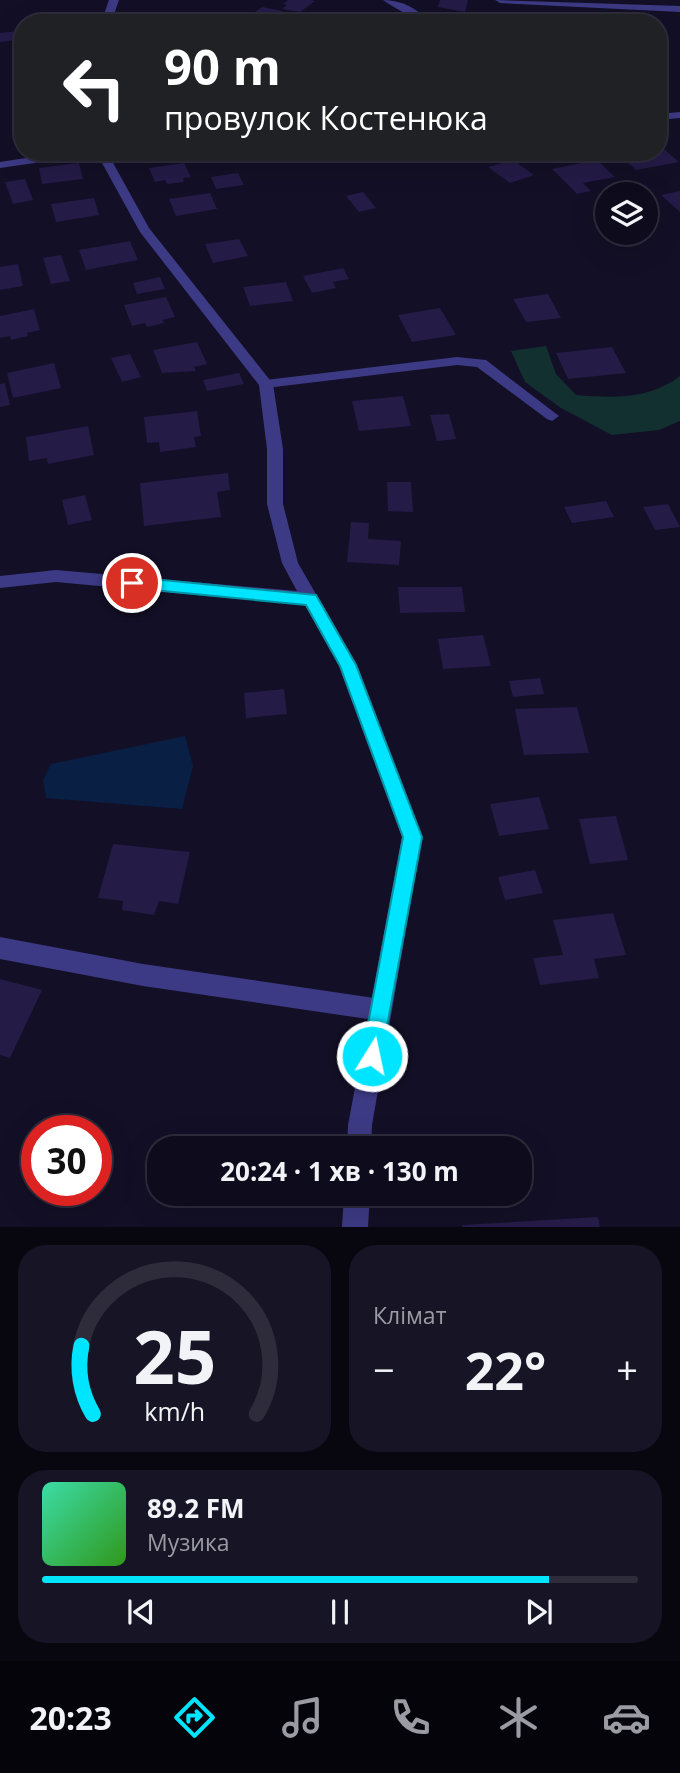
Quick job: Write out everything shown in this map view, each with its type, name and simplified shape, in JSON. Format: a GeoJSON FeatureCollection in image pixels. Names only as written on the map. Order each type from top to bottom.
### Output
{"type":"FeatureCollection","features":[{"type":"Feature","properties":{"kind":"street"},"geometry":{"type":"LineString","coordinates":[[388,0],[415,14]]}},
{"type":"Feature","properties":{"kind":"street"},"geometry":{"type":"LineString","coordinates":[[500,0],[680,9]]}},
{"type":"Feature","properties":{"kind":"street"},"geometry":{"type":"LineString","coordinates":[[0,165],[28,161]]}},
{"type":"Feature","properties":{"kind":"street"},"geometry":{"type":"LineString","coordinates":[[106,161],[144,229],[266,384],[275,449],[275,504],[290,563],[348,665],[412,837],[360,1136]]}},
{"type":"Feature","properties":{"kind":"street"},"geometry":{"type":"LineString","coordinates":[[266,384],[457,361],[481,363],[552,416]]}},
{"type":"Feature","properties":{"kind":"street"},"geometry":{"type":"LineString","coordinates":[[0,582],[56,576],[311,599]]}},
{"type":"Feature","properties":{"kind":"street"},"geometry":{"type":"LineString","coordinates":[[0,948],[143,975],[381,1010]]}},
{"type":"Feature","properties":{"kind":"street"},"geometry":{"type":"LineString","coordinates":[[355,1227],[356,1206]]}},
{"type":"Feature","properties":{"kind":"green space"},"geometry":{"type":"Polygon","coordinates":[[[546,346],[556,374],[576,395],[630,396],[656,390],[680,376],[680,421],[659,430],[612,435],[561,408],[525,382],[511,351],[546,346]]]}},
{"type":"Feature","properties":{"kind":"water"},"geometry":{"type":"Polygon","coordinates":[[[185,736],[193,766],[182,809],[46,798],[43,780],[51,764],[185,736]]]}},
{"type":"Feature","properties":{"kind":"building"},"geometry":{"type":"Polygon","coordinates":[[[288,0],[315,1],[300,12],[282,9],[288,0]]]}},
{"type":"Feature","properties":{"kind":"building"},"geometry":{"type":"Polygon","coordinates":[[[440,0],[468,0],[465,12],[438,7],[440,0]]]}},
{"type":"Feature","properties":{"kind":"building"},"geometry":{"type":"Polygon","coordinates":[[[262,7],[283,11],[279,14],[252,14],[262,7]]]}},
{"type":"Feature","properties":{"kind":"building"},"geometry":{"type":"Polygon","coordinates":[[[14,32],[14,41],[0,42],[0,33],[14,32]]]}},
{"type":"Feature","properties":{"kind":"building"},"geometry":{"type":"Polygon","coordinates":[[[667,152],[679,162],[636,170],[626,161],[667,161],[667,152]]]}},
{"type":"Feature","properties":{"kind":"building"},"geometry":{"type":"Polygon","coordinates":[[[514,161],[534,175],[510,183],[488,167],[514,161]]]}},
{"type":"Feature","properties":{"kind":"building"},"geometry":{"type":"Polygon","coordinates":[[[598,161],[615,177],[583,183],[591,191],[577,194],[552,169],[598,161]]]}},
{"type":"Feature","properties":{"kind":"building"},"geometry":{"type":"Polygon","coordinates":[[[79,163],[83,179],[42,184],[39,168],[79,163]]]}},
{"type":"Feature","properties":{"kind":"building"},"geometry":{"type":"Polygon","coordinates":[[[184,163],[191,177],[183,178],[184,182],[155,182],[149,168],[184,163]]]}},
{"type":"Feature","properties":{"kind":"building"},"geometry":{"type":"Polygon","coordinates":[[[238,173],[244,185],[216,189],[211,177],[238,173]]]}},
{"type":"Feature","properties":{"kind":"building"},"geometry":{"type":"Polygon","coordinates":[[[25,179],[33,200],[13,204],[5,182],[25,179]]]}},
{"type":"Feature","properties":{"kind":"building"},"geometry":{"type":"Polygon","coordinates":[[[680,191],[680,212],[661,195],[680,191]]]}},
{"type":"Feature","properties":{"kind":"building"},"geometry":{"type":"Polygon","coordinates":[[[363,192],[376,208],[359,212],[346,196],[363,192]]]}},
{"type":"Feature","properties":{"kind":"building"},"geometry":{"type":"Polygon","coordinates":[[[210,193],[217,209],[176,216],[169,199],[210,193]]]}},
{"type":"Feature","properties":{"kind":"building"},"geometry":{"type":"Polygon","coordinates":[[[94,198],[99,215],[56,222],[51,204],[94,198]]]}},
{"type":"Feature","properties":{"kind":"building"},"geometry":{"type":"Polygon","coordinates":[[[239,239],[248,256],[213,263],[205,244],[239,239]]]}},
{"type":"Feature","properties":{"kind":"building"},"geometry":{"type":"Polygon","coordinates":[[[130,241],[138,260],[86,270],[79,250],[130,241]]]}},
{"type":"Feature","properties":{"kind":"building"},"geometry":{"type":"Polygon","coordinates":[[[61,255],[70,281],[51,284],[43,258],[61,255]]]}},
{"type":"Feature","properties":{"kind":"building"},"geometry":{"type":"Polygon","coordinates":[[[18,264],[23,286],[0,290],[0,267],[18,264]]]}},
{"type":"Feature","properties":{"kind":"building"},"geometry":{"type":"Polygon","coordinates":[[[343,268],[349,279],[333,282],[336,288],[312,293],[303,276],[343,268]]]}},
{"type":"Feature","properties":{"kind":"building"},"geometry":{"type":"Polygon","coordinates":[[[160,277],[165,289],[137,294],[133,283],[160,277]]]}},
{"type":"Feature","properties":{"kind":"building"},"geometry":{"type":"Polygon","coordinates":[[[286,282],[293,301],[250,306],[243,287],[286,282]]]}},
{"type":"Feature","properties":{"kind":"building"},"geometry":{"type":"Polygon","coordinates":[[[548,294],[561,318],[526,322],[513,299],[548,294]]]}},
{"type":"Feature","properties":{"kind":"building"},"geometry":{"type":"Polygon","coordinates":[[[166,297],[175,317],[147,327],[145,323],[132,326],[124,305],[166,297]]]}},
{"type":"Feature","properties":{"kind":"building"},"geometry":{"type":"Polygon","coordinates":[[[440,308],[456,335],[412,342],[398,315],[440,308]]]}},
{"type":"Feature","properties":{"kind":"building"},"geometry":{"type":"Polygon","coordinates":[[[34,309],[40,330],[11,340],[10,336],[0,338],[0,316],[34,309]]]}},
{"type":"Feature","properties":{"kind":"building"},"geometry":{"type":"Polygon","coordinates":[[[197,342],[207,364],[194,367],[196,371],[162,373],[153,350],[197,342]]]}},
{"type":"Feature","properties":{"kind":"building"},"geometry":{"type":"Polygon","coordinates":[[[612,347],[626,373],[568,379],[556,353],[612,347]]]}},
{"type":"Feature","properties":{"kind":"building"},"geometry":{"type":"Polygon","coordinates":[[[130,354],[141,377],[122,382],[111,358],[130,354]]]}},
{"type":"Feature","properties":{"kind":"building"},"geometry":{"type":"Polygon","coordinates":[[[54,363],[61,388],[13,398],[7,373],[54,363]]]}},
{"type":"Feature","properties":{"kind":"building"},"geometry":{"type":"Polygon","coordinates":[[[239,373],[244,384],[207,391],[203,380],[239,373]]]}},
{"type":"Feature","properties":{"kind":"building"},"geometry":{"type":"Polygon","coordinates":[[[5,383],[10,405],[0,407],[0,384],[5,383]]]}},
{"type":"Feature","properties":{"kind":"building"},"geometry":{"type":"Polygon","coordinates":[[[403,396],[411,426],[359,431],[352,401],[403,396]]]}},
{"type":"Feature","properties":{"kind":"building"},"geometry":{"type":"Polygon","coordinates":[[[197,411],[201,436],[194,437],[196,447],[160,452],[159,442],[147,443],[144,417],[197,411]]]}},
{"type":"Feature","properties":{"kind":"building"},"geometry":{"type":"Polygon","coordinates":[[[449,414],[456,439],[437,441],[430,415],[449,414]]]}},
{"type":"Feature","properties":{"kind":"building"},"geometry":{"type":"Polygon","coordinates":[[[88,426],[94,455],[48,464],[47,458],[29,461],[26,437],[88,426]]]}},
{"type":"Feature","properties":{"kind":"building"},"geometry":{"type":"Polygon","coordinates":[[[228,473],[230,490],[217,492],[221,517],[144,526],[140,483],[228,473]]]}},
{"type":"Feature","properties":{"kind":"building"},"geometry":{"type":"Polygon","coordinates":[[[387,482],[411,482],[413,512],[388,511],[387,482]]]}},
{"type":"Feature","properties":{"kind":"building"},"geometry":{"type":"Polygon","coordinates":[[[85,495],[92,520],[68,525],[62,500],[85,495]]]}},
{"type":"Feature","properties":{"kind":"building"},"geometry":{"type":"Polygon","coordinates":[[[606,501],[614,517],[572,523],[564,507],[606,501]]]}},
{"type":"Feature","properties":{"kind":"building"},"geometry":{"type":"Polygon","coordinates":[[[668,504],[680,527],[655,530],[643,507],[668,504]]]}},
{"type":"Feature","properties":{"kind":"building"},"geometry":{"type":"Polygon","coordinates":[[[351,522],[369,523],[368,539],[401,541],[399,565],[347,562],[351,522]]]}},
{"type":"Feature","properties":{"kind":"building"},"geometry":{"type":"Polygon","coordinates":[[[398,587],[462,587],[465,612],[400,613],[398,587]]]}},
{"type":"Feature","properties":{"kind":"building"},"geometry":{"type":"Polygon","coordinates":[[[483,635],[491,666],[443,669],[438,639],[483,635]]]}},
{"type":"Feature","properties":{"kind":"building"},"geometry":{"type":"Polygon","coordinates":[[[540,678],[544,694],[513,697],[509,681],[540,678]]]}},
{"type":"Feature","properties":{"kind":"building"},"geometry":{"type":"Polygon","coordinates":[[[284,689],[287,714],[246,718],[244,693],[284,689]]]}},
{"type":"Feature","properties":{"kind":"building"},"geometry":{"type":"Polygon","coordinates":[[[577,707],[589,753],[524,755],[515,709],[577,707]]]}},
{"type":"Feature","properties":{"kind":"building"},"geometry":{"type":"Polygon","coordinates":[[[539,797],[549,829],[499,836],[490,804],[539,797]]]}},
{"type":"Feature","properties":{"kind":"building"},"geometry":{"type":"Polygon","coordinates":[[[616,816],[628,860],[590,864],[579,819],[616,816]]]}},
{"type":"Feature","properties":{"kind":"building"},"geometry":{"type":"Polygon","coordinates":[[[113,844],[190,852],[178,904],[159,901],[154,915],[122,910],[123,901],[98,898],[113,844]]]}},
{"type":"Feature","properties":{"kind":"building"},"geometry":{"type":"Polygon","coordinates":[[[535,870],[543,893],[505,900],[498,877],[535,870]]]}},
{"type":"Feature","properties":{"kind":"building"},"geometry":{"type":"Polygon","coordinates":[[[613,913],[626,955],[594,959],[599,978],[540,985],[533,958],[563,955],[553,920],[613,913]]]}},
{"type":"Feature","properties":{"kind":"building"},"geometry":{"type":"Polygon","coordinates":[[[0,979],[42,990],[10,1058],[0,1055],[0,979]]]}},
{"type":"Feature","properties":{"kind":"building"},"geometry":{"type":"Polygon","coordinates":[[[598,1217],[600,1227],[462,1225],[598,1217]]]}},
{"type":"Feature","properties":{"kind":"route"},"geometry":{"type":"LineString","coordinates":[[132,583],[311,599],[348,665],[412,837],[372,1056]]}}]}
